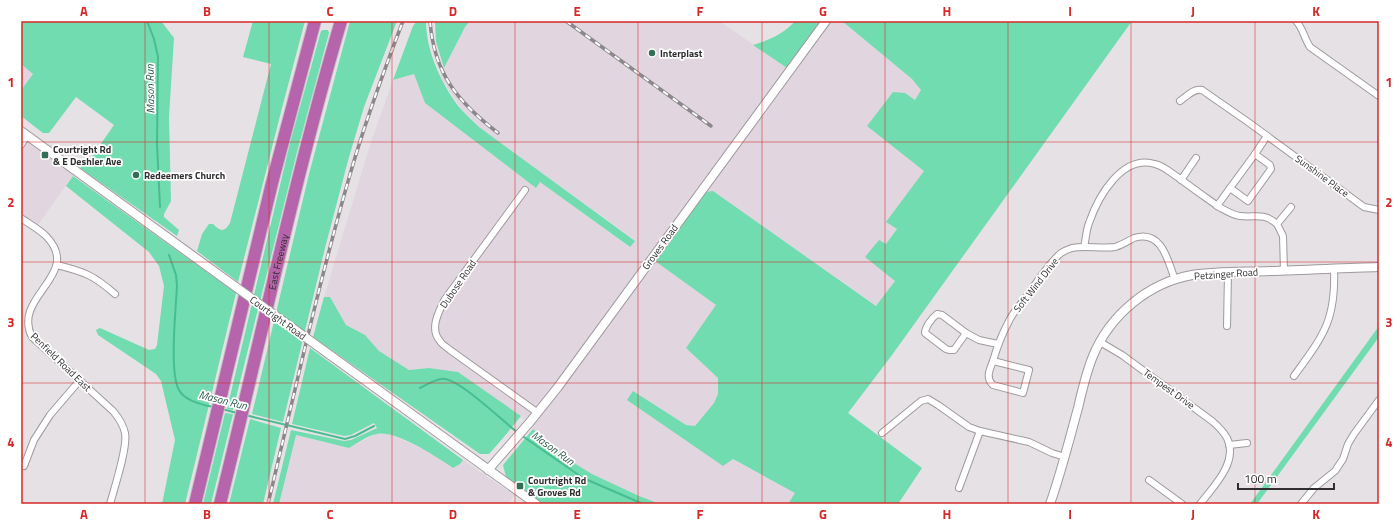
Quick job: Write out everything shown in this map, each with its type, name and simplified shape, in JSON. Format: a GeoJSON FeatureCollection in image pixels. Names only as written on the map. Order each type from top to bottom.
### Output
{"type":"FeatureCollection","features":[{"type":"Feature","properties":{"kind":"highway"},"geometry":{"type":"LineString","coordinates":[[195,504],[268,198],[315,21]]}},
{"type":"Feature","properties":{"kind":"highway","name":"East Freeway"},"geometry":{"type":"LineString","coordinates":[[220,504],[317,107],[341,21]]}},
{"type":"Feature","properties":{"kind":"street","name":"Groves Road"},"geometry":{"type":"LineString","coordinates":[[488,470],[538,413],[572,368],[826,21]]}},
{"type":"Feature","properties":{"kind":"street"},"geometry":{"type":"LineString","coordinates":[[1296,21],[1301,26],[1306,41],[1310,47],[1379,96]]}},
{"type":"Feature","properties":{"kind":"street","name":"Sunshine Place"},"geometry":{"type":"LineString","coordinates":[[1180,101],[1194,90],[1199,89],[1267,136],[1364,207],[1379,210]]}},
{"type":"Feature","properties":{"kind":"street"},"geometry":{"type":"LineString","coordinates":[[21,144],[24,133]]}},
{"type":"Feature","properties":{"kind":"street","name":"Courtright Road"},"geometry":{"type":"LineString","coordinates":[[24,133],[536,504]]}},
{"type":"Feature","properties":{"kind":"street"},"geometry":{"type":"LineString","coordinates":[[1217,206],[1267,136]]}},
{"type":"Feature","properties":{"kind":"street"},"geometry":{"type":"LineString","coordinates":[[1230,188],[1248,201],[1270,171],[1270,165],[1255,154]]}},
{"type":"Feature","properties":{"kind":"street"},"geometry":{"type":"LineString","coordinates":[[1181,180],[1196,158]]}},
{"type":"Feature","properties":{"kind":"street"},"geometry":{"type":"LineString","coordinates":[[1084,247],[1088,225],[1096,206],[1115,178],[1128,167],[1144,162],[1160,166],[1217,206],[1240,216],[1261,216],[1272,220],[1277,224],[1283,236],[1284,271]]}},
{"type":"Feature","properties":{"kind":"street","name":"Dubose Road"},"geometry":{"type":"LineString","coordinates":[[525,190],[445,299],[440,308],[434,329],[439,341],[450,350],[538,413]]}},
{"type":"Feature","properties":{"kind":"street"},"geometry":{"type":"LineString","coordinates":[[1277,224],[1291,206]]}},
{"type":"Feature","properties":{"kind":"street"},"geometry":{"type":"LineString","coordinates":[[21,218],[46,236],[56,249],[57,265],[80,270],[102,283],[115,294]]}},
{"type":"Feature","properties":{"kind":"street","name":"Soft Wind Drive"},"geometry":{"type":"LineString","coordinates":[[993,361],[1029,370],[1022,393],[992,385],[988,378],[993,361],[998,344],[1010,319],[1046,270],[1062,253],[1072,248],[1104,248],[1120,246],[1133,238],[1142,236],[1151,237],[1159,243],[1164,250],[1175,280]]}},
{"type":"Feature","properties":{"kind":"street","name":"Penfield Road East"},"geometry":{"type":"LineString","coordinates":[[57,265],[52,278],[33,304],[28,316],[27,330],[32,337],[113,411],[122,422],[125,435],[124,448],[110,504]]}},
{"type":"Feature","properties":{"kind":"street","name":"Petzinger Road"},"geometry":{"type":"LineString","coordinates":[[1050,504],[1065,457],[1088,370],[1100,342],[1114,322],[1128,307],[1156,288],[1175,280],[1191,276],[1228,273],[1379,267]]}},
{"type":"Feature","properties":{"kind":"street"},"geometry":{"type":"LineString","coordinates":[[1294,376],[1317,345],[1326,327],[1334,298],[1334,269]]}},
{"type":"Feature","properties":{"kind":"street"},"geometry":{"type":"LineString","coordinates":[[1227,326],[1228,273]]}},
{"type":"Feature","properties":{"kind":"street"},"geometry":{"type":"LineString","coordinates":[[966,333],[954,350],[949,350],[927,335],[925,330],[935,315],[940,314],[966,333],[979,340],[998,344]]}},
{"type":"Feature","properties":{"kind":"street","name":"Tempest Drive"},"geometry":{"type":"LineString","coordinates":[[1100,342],[1122,356],[1212,421],[1223,432],[1229,445]]}},
{"type":"Feature","properties":{"kind":"street"},"geometry":{"type":"LineString","coordinates":[[24,466],[34,440],[50,415],[80,380]]}},
{"type":"Feature","properties":{"kind":"street"},"geometry":{"type":"LineString","coordinates":[[882,433],[921,401],[928,399],[969,427],[980,431],[1029,442],[1052,454],[1065,457]]}},
{"type":"Feature","properties":{"kind":"street"},"geometry":{"type":"LineString","coordinates":[[1301,504],[1314,488],[1335,472],[1343,459],[1348,444],[1354,434],[1379,400]]}},
{"type":"Feature","properties":{"kind":"street"},"geometry":{"type":"LineString","coordinates":[[959,488],[980,431]]}},
{"type":"Feature","properties":{"kind":"street"},"geometry":{"type":"LineString","coordinates":[[1200,504],[1225,468],[1230,452],[1229,445],[1247,444]]}},
{"type":"Feature","properties":{"kind":"street"},"geometry":{"type":"LineString","coordinates":[[1149,480],[1182,504]]}},
{"type":"Feature","properties":{"kind":"shaded area"},"geometry":{"type":"Polygon","coordinates":[[[470,21],[719,21],[787,68],[821,21],[842,21],[912,79],[921,90],[915,100],[905,93],[924,171],[887,222],[897,229],[886,244],[895,281],[877,306],[713,191],[655,261],[717,305],[686,348],[718,378],[718,393],[714,403],[695,426],[686,425],[633,391],[732,459],[796,493],[788,504],[660,504],[639,496],[592,474],[569,460],[533,429],[521,416],[458,372],[429,368],[409,370],[379,351],[365,335],[346,325],[330,297],[324,297],[370,145],[393,80],[414,74],[425,103],[535,187],[540,182],[629,247],[635,240],[479,127],[460,107],[440,76],[465,27],[470,21]]]}},
{"type":"Feature","properties":{"kind":"shaded area"},"geometry":{"type":"Polygon","coordinates":[[[21,64],[33,74],[21,90],[21,64]]]}},
{"type":"Feature","properties":{"kind":"shaded area"},"geometry":{"type":"Polygon","coordinates":[[[28,136],[76,171],[35,229],[21,218],[21,146],[28,136]]]}},
{"type":"Feature","properties":{"kind":"shaded area"},"geometry":{"type":"Polygon","coordinates":[[[387,433],[430,452],[453,468],[460,464],[463,460],[514,495],[509,504],[279,504],[295,435],[349,448],[376,434],[387,433]]]}},
{"type":"Feature","properties":{"kind":"green space"},"geometry":{"type":"Polygon","coordinates":[[[21,21],[161,21],[174,38],[169,117],[171,201],[164,214],[164,217],[179,230],[177,236],[80,168],[91,158],[114,125],[76,97],[49,133],[43,133],[21,116],[21,90],[33,74],[21,64],[21,21]]]}},
{"type":"Feature","properties":{"kind":"green space"},"geometry":{"type":"Polygon","coordinates":[[[253,21],[305,21],[238,282],[197,251],[202,234],[209,224],[213,224],[224,230],[230,223],[271,64],[243,57],[253,21]]]}},
{"type":"Feature","properties":{"kind":"green space"},"geometry":{"type":"Polygon","coordinates":[[[350,21],[397,21],[364,107],[349,157],[325,248],[283,422],[252,414],[309,174],[350,21]]]}},
{"type":"Feature","properties":{"kind":"green space"},"geometry":{"type":"Polygon","coordinates":[[[417,21],[426,21],[429,44],[436,66],[446,88],[461,110],[479,127],[635,241],[630,247],[540,182],[536,188],[425,103],[414,74],[393,80],[413,26],[417,21]]]}},
{"type":"Feature","properties":{"kind":"green space"},"geometry":{"type":"Polygon","coordinates":[[[435,21],[470,21],[465,27],[444,68],[436,42],[435,21]]]}},
{"type":"Feature","properties":{"kind":"green space"},"geometry":{"type":"Polygon","coordinates":[[[795,21],[821,21],[787,68],[753,45],[776,36],[786,30],[795,21]]]}},
{"type":"Feature","properties":{"kind":"green space"},"geometry":{"type":"Polygon","coordinates":[[[842,21],[1132,21],[892,355],[848,413],[922,468],[898,504],[788,504],[795,493],[733,459],[723,466],[627,400],[633,391],[686,425],[695,426],[714,403],[718,394],[718,378],[686,348],[716,305],[655,261],[706,192],[713,191],[876,306],[895,281],[865,257],[879,240],[886,244],[897,229],[886,222],[924,171],[867,126],[893,92],[905,93],[915,100],[921,90],[912,79],[842,21]]]}},
{"type":"Feature","properties":{"kind":"green space"},"geometry":{"type":"Polygon","coordinates":[[[328,30],[329,33],[297,152],[233,410],[227,409],[290,143],[321,31],[328,30]]]}},
{"type":"Feature","properties":{"kind":"green space"},"geometry":{"type":"Polygon","coordinates":[[[73,176],[236,293],[185,504],[162,504],[175,440],[161,381],[156,374],[98,335],[96,330],[100,328],[149,350],[155,349],[157,345],[164,286],[159,266],[149,252],[66,186],[73,176]]]}},
{"type":"Feature","properties":{"kind":"green space"},"geometry":{"type":"Polygon","coordinates":[[[324,297],[330,297],[346,325],[365,335],[379,351],[409,370],[429,368],[458,372],[521,416],[489,454],[480,454],[313,337],[324,297]]]}},
{"type":"Feature","properties":{"kind":"green space"},"geometry":{"type":"Polygon","coordinates":[[[1379,326],[1379,337],[1257,504],[1250,504],[1379,326]]]}},
{"type":"Feature","properties":{"kind":"green space"},"geometry":{"type":"Polygon","coordinates":[[[310,348],[463,460],[460,464],[453,468],[416,445],[395,436],[385,434],[370,436],[349,448],[296,435],[279,504],[273,504],[291,430],[344,441],[351,440],[377,428],[374,423],[351,435],[344,436],[292,424],[310,348]]]}},
{"type":"Feature","properties":{"kind":"green space"},"geometry":{"type":"Polygon","coordinates":[[[225,413],[233,414],[211,504],[203,504],[225,413]]]}},
{"type":"Feature","properties":{"kind":"green space"},"geometry":{"type":"Polygon","coordinates":[[[250,419],[281,428],[263,504],[229,504],[250,419]]]}},
{"type":"Feature","properties":{"kind":"green space"},"geometry":{"type":"Polygon","coordinates":[[[533,429],[569,460],[592,474],[660,504],[543,504],[506,477],[503,465],[533,429]]]}},
{"type":"Feature","properties":{"kind":"waterway","name":"Mason Run"},"geometry":{"type":"LineString","coordinates":[[147,21],[154,39],[158,57],[157,144],[160,207]]}},
{"type":"Feature","properties":{"kind":"waterway","name":"Mason Run"},"geometry":{"type":"LineString","coordinates":[[169,255],[176,275],[177,286],[174,355],[176,382],[179,390],[185,397],[199,404],[214,407]]}},
{"type":"Feature","properties":{"kind":"waterway","name":"Mason Run"},"geometry":{"type":"LineString","coordinates":[[420,388],[441,379],[458,384],[517,432]]}},
{"type":"Feature","properties":{"kind":"waterway","name":"Mason Run"},"geometry":{"type":"LineString","coordinates":[[222,409],[237,413]]}},
{"type":"Feature","properties":{"kind":"waterway","name":"Mason Run"},"geometry":{"type":"LineString","coordinates":[[245,415],[345,439],[355,436],[374,426]]}},
{"type":"Feature","properties":{"kind":"waterway","name":"Mason Run"},"geometry":{"type":"LineString","coordinates":[[521,435],[583,478],[643,504]]}},
{"type":"Feature","properties":{"kind":"railway"},"geometry":{"type":"LineString","coordinates":[[268,504],[317,300],[349,178],[374,99],[403,21]]}},
{"type":"Feature","properties":{"kind":"railway"},"geometry":{"type":"LineString","coordinates":[[430,21],[432,40],[443,72],[450,85],[471,110],[498,133]]}},
{"type":"Feature","properties":{"kind":"railway"},"geometry":{"type":"LineString","coordinates":[[566,21],[711,126]]}},
{"type":"Feature","properties":{"kind":"place","name":"Interplast"},"geometry":{"type":"Point","coordinates":[652,53]}},
{"type":"Feature","properties":{"kind":"place","name":"Courtright Rd & E Deshler Ave"},"geometry":{"type":"Point","coordinates":[45,155]}},
{"type":"Feature","properties":{"kind":"place","name":"Redeemers Church"},"geometry":{"type":"Point","coordinates":[136,175]}},
{"type":"Feature","properties":{"kind":"place","name":"Courtright Rd & Groves Rd"},"geometry":{"type":"Point","coordinates":[520,486]}}]}
